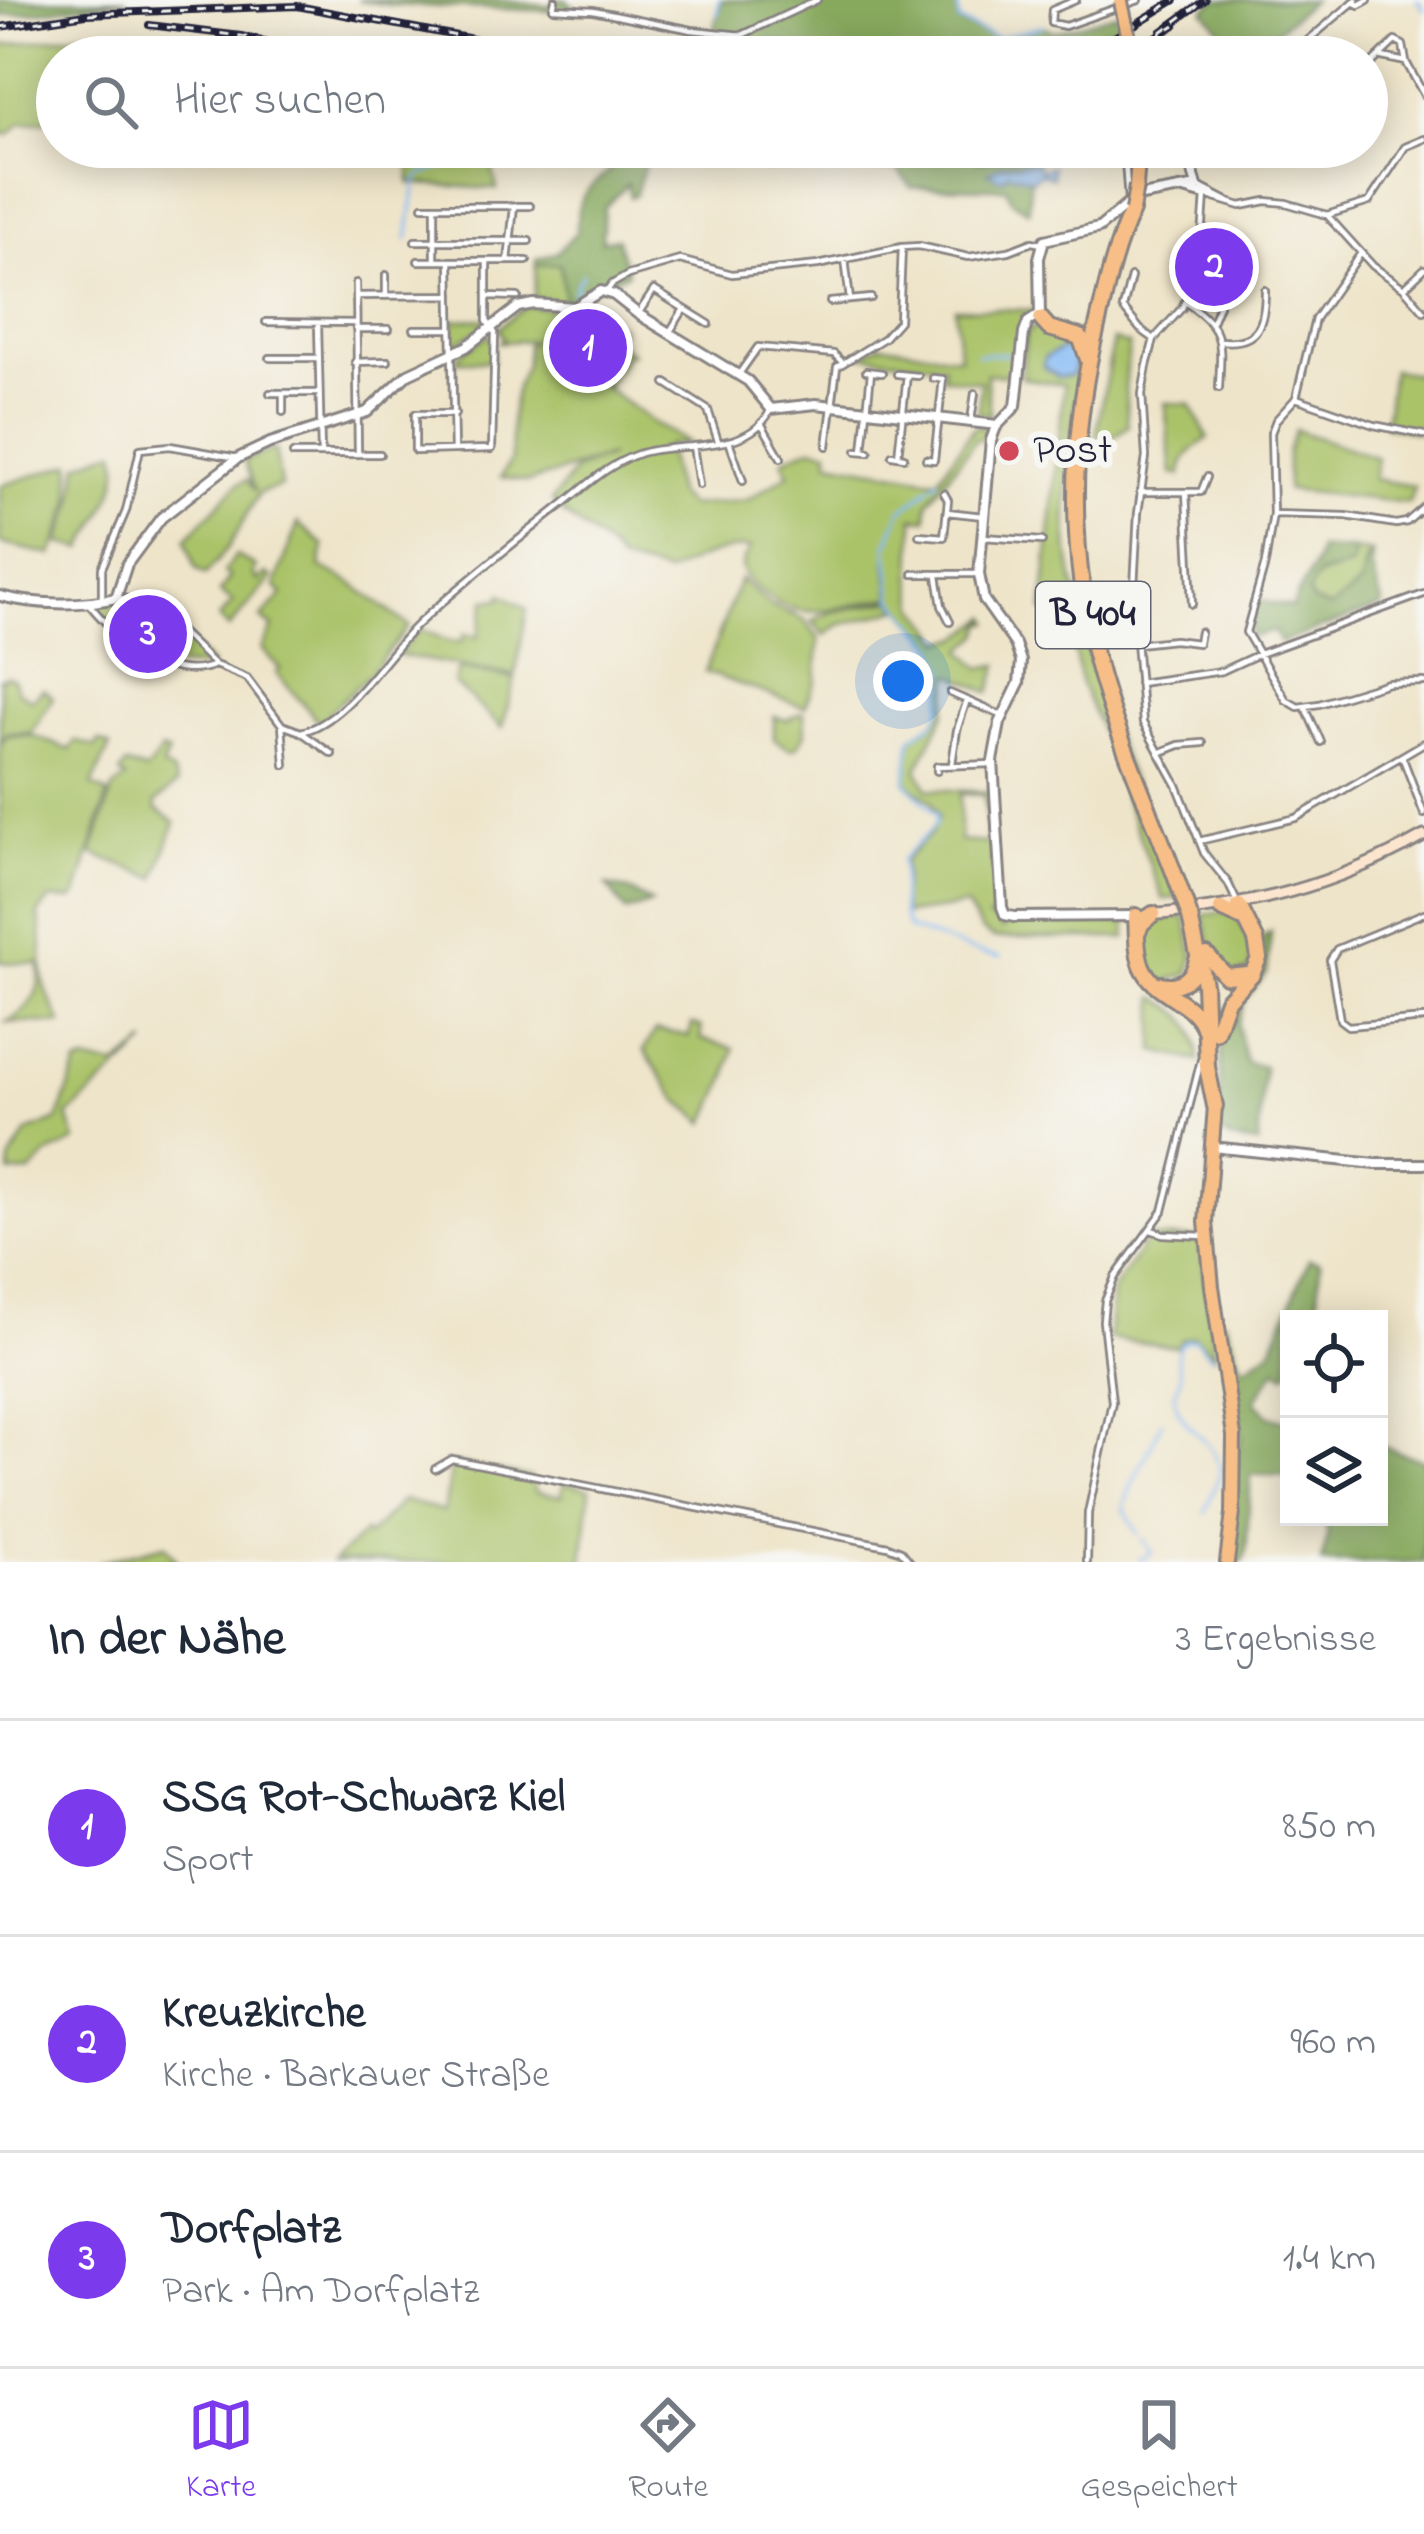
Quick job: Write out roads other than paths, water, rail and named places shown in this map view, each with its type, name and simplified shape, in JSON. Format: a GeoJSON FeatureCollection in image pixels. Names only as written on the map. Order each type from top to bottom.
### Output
{"type":"FeatureCollection","features":[{"type":"Feature","properties":{"kind":"highway","name":"B 404"},"geometry":{"type":"LineString","coordinates":[[1130,206],[1089,364],[1078,433],[1075,498],[1086,611],[1107,698],[1192,910]]}},
{"type":"Feature","properties":{"kind":"highway","name":"B 404"},"geometry":{"type":"LineString","coordinates":[[1130,206],[1090,397],[1082,476],[1084,550],[1095,627],[1115,701],[1192,910],[1201,949],[1215,1106]]}},
{"type":"Feature","properties":{"kind":"highway"},"geometry":{"type":"LineString","coordinates":[[1062,330],[1090,318],[1106,291]]}},
{"type":"Feature","properties":{"kind":"highway"},"geometry":{"type":"LineString","coordinates":[[1040,317],[1049,328],[1084,341],[1089,364]]}},
{"type":"Feature","properties":{"kind":"highway"},"geometry":{"type":"LineString","coordinates":[[1208,1039],[1227,1000],[1256,967],[1258,945],[1247,922],[1246,905]]}},
{"type":"Feature","properties":{"kind":"highway"},"geometry":{"type":"LineString","coordinates":[[1221,908],[1247,922]]}},
{"type":"Feature","properties":{"kind":"highway"},"geometry":{"type":"LineString","coordinates":[[1137,934],[1153,914]]}},
{"type":"Feature","properties":{"kind":"highway"},"geometry":{"type":"LineString","coordinates":[[1136,916],[1139,956],[1147,976],[1193,1009],[1208,1039]]}},
{"type":"Feature","properties":{"kind":"highway"},"geometry":{"type":"LineString","coordinates":[[1201,949],[1229,977],[1244,976],[1256,967]]}},
{"type":"Feature","properties":{"kind":"highway"},"geometry":{"type":"LineString","coordinates":[[1147,976],[1166,986],[1183,982],[1196,966],[1201,949]]}},
{"type":"Feature","properties":{"kind":"main road"},"geometry":{"type":"LineString","coordinates":[[1121,1],[1128,36]]}},
{"type":"Feature","properties":{"kind":"main road","name":"B 404"},"geometry":{"type":"LineString","coordinates":[[1130,206],[1137,168]]}},
{"type":"Feature","properties":{"kind":"main road"},"geometry":{"type":"LineString","coordinates":[[1136,916],[1246,905],[1352,872],[1424,836]]}},
{"type":"Feature","properties":{"kind":"main road","name":"B 404"},"geometry":{"type":"LineString","coordinates":[[1215,1106],[1207,1235],[1234,1436],[1228,1553]]}},
{"type":"Feature","properties":{"kind":"street"},"geometry":{"type":"LineString","coordinates":[[555,0],[553,8],[593,10],[742,35],[817,0]]}},
{"type":"Feature","properties":{"kind":"street"},"geometry":{"type":"LineString","coordinates":[[1076,0],[1052,10],[1049,20],[1053,25],[1065,26],[1139,0]]}},
{"type":"Feature","properties":{"kind":"street"},"geometry":{"type":"LineString","coordinates":[[1313,36],[1354,1],[1359,5],[1368,0]]}},
{"type":"Feature","properties":{"kind":"street"},"geometry":{"type":"LineString","coordinates":[[1388,45],[1395,41],[1402,45],[1424,95]]}},
{"type":"Feature","properties":{"kind":"street"},"geometry":{"type":"LineString","coordinates":[[1388,58],[1406,62]]}},
{"type":"Feature","properties":{"kind":"street"},"geometry":{"type":"LineString","coordinates":[[1327,215],[1369,202],[1406,147],[1424,139]]}},
{"type":"Feature","properties":{"kind":"street"},"geometry":{"type":"LineString","coordinates":[[1126,168],[1130,206]]}},
{"type":"Feature","properties":{"kind":"street"},"geometry":{"type":"LineString","coordinates":[[1193,168],[1204,212],[1200,266],[1185,302],[1154,339],[1142,394],[1147,457],[1134,562],[1138,683],[1143,723],[1177,785],[1199,842],[1246,905]]}},
{"type":"Feature","properties":{"kind":"street"},"geometry":{"type":"LineString","coordinates":[[1136,916],[1093,919],[1005,914],[993,764],[1003,716],[1020,679],[1020,658],[984,600],[979,574],[996,427],[1013,412],[1026,327],[1040,317],[1042,244],[1052,236],[1099,228],[1130,206],[1177,188],[1199,187],[1231,204],[1286,203],[1327,215],[1424,311]]}},
{"type":"Feature","properties":{"kind":"street"},"geometry":{"type":"LineString","coordinates":[[423,206],[530,206]]}},
{"type":"Feature","properties":{"kind":"street"},"geometry":{"type":"LineString","coordinates":[[435,206],[435,261]]}},
{"type":"Feature","properties":{"kind":"street"},"geometry":{"type":"LineString","coordinates":[[508,261],[514,206]]}},
{"type":"Feature","properties":{"kind":"street"},"geometry":{"type":"LineString","coordinates":[[415,241],[529,241]]}},
{"type":"Feature","properties":{"kind":"street"},"geometry":{"type":"LineString","coordinates":[[1178,271],[1186,242],[1203,241]]}},
{"type":"Feature","properties":{"kind":"street"},"geometry":{"type":"LineString","coordinates":[[116,598],[127,564],[161,518],[238,458],[357,416],[408,374],[453,354],[528,304],[575,307],[607,292],[628,275],[680,260],[732,274],[845,260],[902,247],[968,256],[1042,244]]}},
{"type":"Feature","properties":{"kind":"street"},"geometry":{"type":"LineString","coordinates":[[827,446],[834,374],[842,362],[884,338],[899,321],[902,247]]}},
{"type":"Feature","properties":{"kind":"street"},"geometry":{"type":"LineString","coordinates":[[1361,253],[1315,319],[1296,398],[1271,433],[1273,514],[1246,632],[1286,700],[1306,708],[1388,683],[1424,682]]}},
{"type":"Feature","properties":{"kind":"street"},"geometry":{"type":"LineString","coordinates":[[845,260],[850,300]]}},
{"type":"Feature","properties":{"kind":"street"},"geometry":{"type":"LineString","coordinates":[[418,261],[527,261]]}},
{"type":"Feature","properties":{"kind":"street"},"geometry":{"type":"LineString","coordinates":[[450,261],[454,450]]}},
{"type":"Feature","properties":{"kind":"street"},"geometry":{"type":"LineString","coordinates":[[455,414],[415,414],[415,451],[492,449],[496,376],[495,333],[488,321],[488,261]]}},
{"type":"Feature","properties":{"kind":"street"},"geometry":{"type":"LineString","coordinates":[[1405,288],[1424,269]]}},
{"type":"Feature","properties":{"kind":"street"},"geometry":{"type":"LineString","coordinates":[[386,274],[386,296]]}},
{"type":"Feature","properties":{"kind":"street"},"geometry":{"type":"LineString","coordinates":[[1131,277],[1123,308],[1154,339]]}},
{"type":"Feature","properties":{"kind":"street"},"geometry":{"type":"LineString","coordinates":[[356,283],[358,454]]}},
{"type":"Feature","properties":{"kind":"street"},"geometry":{"type":"LineString","coordinates":[[638,314],[654,290],[709,324]]}},
{"type":"Feature","properties":{"kind":"street"},"geometry":{"type":"LineString","coordinates":[[1221,341],[1243,341],[1257,334],[1265,313],[1264,290]]}},
{"type":"Feature","properties":{"kind":"street"},"geometry":{"type":"LineString","coordinates":[[607,292],[739,375],[771,410]]}},
{"type":"Feature","properties":{"kind":"street"},"geometry":{"type":"LineString","coordinates":[[356,296],[451,296]]}},
{"type":"Feature","properties":{"kind":"street"},"geometry":{"type":"LineString","coordinates":[[488,296],[518,297]]}},
{"type":"Feature","properties":{"kind":"street"},"geometry":{"type":"LineString","coordinates":[[1213,322],[1219,305],[1215,297]]}},
{"type":"Feature","properties":{"kind":"street"},"geometry":{"type":"LineString","coordinates":[[830,302],[871,298]]}},
{"type":"Feature","properties":{"kind":"street"},"geometry":{"type":"LineString","coordinates":[[1185,302],[1213,322],[1221,341],[1219,388]]}},
{"type":"Feature","properties":{"kind":"street"},"geometry":{"type":"LineString","coordinates":[[669,333],[684,309]]}},
{"type":"Feature","properties":{"kind":"street"},"geometry":{"type":"LineString","coordinates":[[266,322],[389,328]]}},
{"type":"Feature","properties":{"kind":"street"},"geometry":{"type":"LineString","coordinates":[[318,324],[321,454]]}},
{"type":"Feature","properties":{"kind":"street"},"geometry":{"type":"LineString","coordinates":[[414,329],[451,329]]}},
{"type":"Feature","properties":{"kind":"street"},"geometry":{"type":"LineString","coordinates":[[739,375],[758,347],[834,354],[842,362]]}},
{"type":"Feature","properties":{"kind":"street"},"geometry":{"type":"LineString","coordinates":[[270,358],[319,358]]}},
{"type":"Feature","properties":{"kind":"street"},"geometry":{"type":"LineString","coordinates":[[356,362],[388,361]]}},
{"type":"Feature","properties":{"kind":"street"},"geometry":{"type":"LineString","coordinates":[[863,451],[869,372],[882,373]]}},
{"type":"Feature","properties":{"kind":"street"},"geometry":{"type":"LineString","coordinates":[[897,374],[918,376]]}},
{"type":"Feature","properties":{"kind":"street"},"geometry":{"type":"LineString","coordinates":[[898,456],[907,375]]}},
{"type":"Feature","properties":{"kind":"street"},"geometry":{"type":"LineString","coordinates":[[926,459],[934,460],[943,379],[933,378]]}},
{"type":"Feature","properties":{"kind":"street"},"geometry":{"type":"LineString","coordinates":[[666,383],[708,410],[718,443]]}},
{"type":"Feature","properties":{"kind":"street"},"geometry":{"type":"LineString","coordinates":[[270,393],[318,393]]}},
{"type":"Feature","properties":{"kind":"street"},"geometry":{"type":"LineString","coordinates":[[283,393],[283,412]]}},
{"type":"Feature","properties":{"kind":"street"},"geometry":{"type":"LineString","coordinates":[[971,420],[975,393]]}},
{"type":"Feature","properties":{"kind":"street"},"geometry":{"type":"LineString","coordinates":[[1296,398],[1374,425],[1424,435]]}},
{"type":"Feature","properties":{"kind":"street"},"geometry":{"type":"LineString","coordinates":[[301,732],[323,723],[379,671],[415,626],[608,469],[641,453],[729,441],[761,423],[771,410],[806,404],[938,416],[996,427]]}},
{"type":"Feature","properties":{"kind":"street"},"geometry":{"type":"LineString","coordinates":[[761,423],[781,458]]}},
{"type":"Feature","properties":{"kind":"street"},"geometry":{"type":"LineString","coordinates":[[729,441],[742,481]]}},
{"type":"Feature","properties":{"kind":"street"},"geometry":{"type":"LineString","coordinates":[[102,601],[102,568],[126,511],[140,449],[170,446],[238,458]]}},
{"type":"Feature","properties":{"kind":"street"},"geometry":{"type":"LineString","coordinates":[[693,446],[699,485]]}},
{"type":"Feature","properties":{"kind":"street"},"geometry":{"type":"LineString","coordinates":[[293,454],[380,454]]}},
{"type":"Feature","properties":{"kind":"street"},"geometry":{"type":"LineString","coordinates":[[1140,492],[1201,492],[1207,477]]}},
{"type":"Feature","properties":{"kind":"street"},"geometry":{"type":"LineString","coordinates":[[1186,492],[1192,604]]}},
{"type":"Feature","properties":{"kind":"street"},"geometry":{"type":"LineString","coordinates":[[919,535],[947,537],[944,493]]}},
{"type":"Feature","properties":{"kind":"street"},"geometry":{"type":"LineString","coordinates":[[1273,514],[1346,516],[1396,524],[1424,507]]}},
{"type":"Feature","properties":{"kind":"street"},"geometry":{"type":"LineString","coordinates":[[947,512],[985,516]]}},
{"type":"Feature","properties":{"kind":"street"},"geometry":{"type":"LineString","coordinates":[[983,537],[1042,541]]}},
{"type":"Feature","properties":{"kind":"street"},"geometry":{"type":"LineString","coordinates":[[913,574],[979,574]]}},
{"type":"Feature","properties":{"kind":"street"},"geometry":{"type":"LineString","coordinates":[[937,574],[950,622]]}},
{"type":"Feature","properties":{"kind":"street"},"geometry":{"type":"LineString","coordinates":[[1138,683],[1222,671],[1424,594]]}},
{"type":"Feature","properties":{"kind":"street"},"geometry":{"type":"LineString","coordinates":[[0,596],[21,601],[116,598],[154,606],[215,665],[247,678],[282,725],[285,765]]}},
{"type":"Feature","properties":{"kind":"street"},"geometry":{"type":"LineString","coordinates":[[87,602],[116,636],[136,650],[184,669],[215,665]]}},
{"type":"Feature","properties":{"kind":"street"},"geometry":{"type":"LineString","coordinates":[[1136,644],[1198,643],[1199,632]]}},
{"type":"Feature","properties":{"kind":"street"},"geometry":{"type":"LineString","coordinates":[[950,693],[1003,716]]}},
{"type":"Feature","properties":{"kind":"street"},"geometry":{"type":"LineString","coordinates":[[952,764],[967,700]]}},
{"type":"Feature","properties":{"kind":"street"},"geometry":{"type":"LineString","coordinates":[[1306,708],[1321,742]]}},
{"type":"Feature","properties":{"kind":"street"},"geometry":{"type":"LineString","coordinates":[[282,725],[332,754]]}},
{"type":"Feature","properties":{"kind":"street"},"geometry":{"type":"LineString","coordinates":[[1159,754],[1179,745],[1203,743]]}},
{"type":"Feature","properties":{"kind":"street"},"geometry":{"type":"LineString","coordinates":[[1199,842],[1297,818],[1424,743]]}},
{"type":"Feature","properties":{"kind":"street"},"geometry":{"type":"LineString","coordinates":[[1402,756],[1424,814]]}},
{"type":"Feature","properties":{"kind":"street"},"geometry":{"type":"LineString","coordinates":[[937,771],[937,766],[952,764],[993,764]]}},
{"type":"Feature","properties":{"kind":"street"},"geometry":{"type":"LineString","coordinates":[[1424,913],[1336,950],[1330,960],[1340,1020],[1348,1026],[1424,1019]]}},
{"type":"Feature","properties":{"kind":"street"},"geometry":{"type":"LineString","coordinates":[[1087,1562],[1088,1513],[1112,1408],[1103,1321],[1106,1301],[1115,1277],[1163,1210],[1208,1039]]}},
{"type":"Feature","properties":{"kind":"street"},"geometry":{"type":"LineString","coordinates":[[1213,1126],[1229,1147]]}},
{"type":"Feature","properties":{"kind":"street"},"geometry":{"type":"LineString","coordinates":[[1211,1144],[1376,1165],[1424,1164]]}},
{"type":"Feature","properties":{"kind":"street"},"geometry":{"type":"LineString","coordinates":[[1209,1164],[1229,1147]]}},
{"type":"Feature","properties":{"kind":"street"},"geometry":{"type":"LineString","coordinates":[[1151,1230],[1207,1235]]}},
{"type":"Feature","properties":{"kind":"street"},"geometry":{"type":"LineString","coordinates":[[435,1469],[452,1459],[888,1546],[901,1551],[910,1562]]}},
{"type":"Feature","properties":{"kind":"water"},"geometry":{"type":"Polygon","coordinates":[[[1052,168],[1052,177],[1041,173],[1032,179],[1009,172],[1001,179],[989,172],[1052,168]]]}},
{"type":"Feature","properties":{"kind":"water"},"geometry":{"type":"Polygon","coordinates":[[[1067,347],[1076,361],[1072,375],[1058,377],[1043,366],[1045,357],[1067,347]]]}},
{"type":"Feature","properties":{"kind":"waterway"},"geometry":{"type":"LineString","coordinates":[[717,15],[719,0]]}},
{"type":"Feature","properties":{"kind":"waterway"},"geometry":{"type":"LineString","coordinates":[[958,0],[959,22],[993,36]]}},
{"type":"Feature","properties":{"kind":"waterway"},"geometry":{"type":"LineString","coordinates":[[1417,0],[1424,10]]}},
{"type":"Feature","properties":{"kind":"waterway"},"geometry":{"type":"LineString","coordinates":[[1006,36],[1043,26]]}},
{"type":"Feature","properties":{"kind":"waterway"},"geometry":{"type":"LineString","coordinates":[[422,175],[440,168]]}},
{"type":"Feature","properties":{"kind":"waterway"},"geometry":{"type":"LineString","coordinates":[[408,239],[420,177]]}},
{"type":"Feature","properties":{"kind":"waterway"},"geometry":{"type":"LineString","coordinates":[[573,300],[583,274]]}},
{"type":"Feature","properties":{"kind":"waterway"},"geometry":{"type":"LineString","coordinates":[[977,354],[1008,354]]}},
{"type":"Feature","properties":{"kind":"waterway"},"geometry":{"type":"LineString","coordinates":[[933,485],[938,480]]}},
{"type":"Feature","properties":{"kind":"waterway"},"geometry":{"type":"LineString","coordinates":[[930,487],[901,511],[887,546],[893,598],[936,647],[945,672],[941,710],[934,722],[911,738],[906,782],[937,815],[936,825],[901,860],[903,912],[909,929],[1001,957]]}},
{"type":"Feature","properties":{"kind":"waterway"},"geometry":{"type":"LineString","coordinates":[[1205,1513],[1222,1468],[1181,1415],[1175,1396],[1179,1346],[1195,1339],[1212,1357]]}},
{"type":"Feature","properties":{"kind":"waterway"},"geometry":{"type":"LineString","coordinates":[[1138,1534],[1124,1508],[1162,1421]]}},
{"type":"Feature","properties":{"kind":"waterway"},"geometry":{"type":"LineString","coordinates":[[1139,1561],[1152,1552],[1143,1540]]}},
{"type":"Feature","properties":{"kind":"railway"},"geometry":{"type":"LineString","coordinates":[[1116,36],[1175,0]]}},
{"type":"Feature","properties":{"kind":"railway"},"geometry":{"type":"LineString","coordinates":[[1161,32],[1205,0]]}},
{"type":"Feature","properties":{"kind":"railway"},"geometry":{"type":"LineString","coordinates":[[0,27],[86,14],[297,6],[457,36]]}},
{"type":"Feature","properties":{"kind":"railway"},"geometry":{"type":"LineString","coordinates":[[149,25],[241,36]]}},
{"type":"Feature","properties":{"kind":"railway"},"geometry":{"type":"LineString","coordinates":[[1157,36],[1175,25]]}},
{"type":"Feature","properties":{"kind":"place","name":"Kreuzkirche"},"geometry":{"type":"Point","coordinates":[1214,267]}},
{"type":"Feature","properties":{"kind":"place","name":"SSG Rot-Schwarz Kiel"},"geometry":{"type":"Point","coordinates":[588,348]}},
{"type":"Feature","properties":{"kind":"place","name":"Post"},"geometry":{"type":"Point","coordinates":[1009,451]}},
{"type":"Feature","properties":{"kind":"place","name":"Dorfplatz"},"geometry":{"type":"Point","coordinates":[148,634]}}]}
